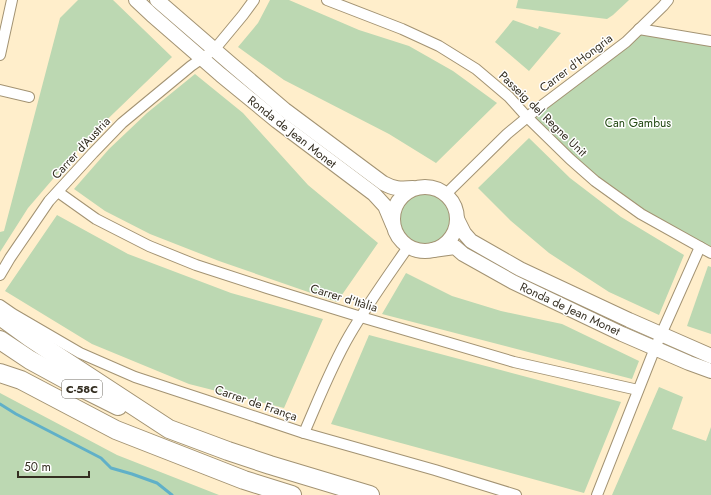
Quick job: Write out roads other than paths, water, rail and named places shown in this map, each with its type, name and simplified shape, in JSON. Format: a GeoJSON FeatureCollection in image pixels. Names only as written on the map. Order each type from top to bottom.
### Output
{"type":"FeatureCollection","features":[{"type":"Feature","properties":{"kind":"highway"},"geometry":{"type":"LineString","coordinates":[[0,316],[51,352],[170,429]]}},
{"type":"Feature","properties":{"kind":"highway","name":"C-58C"},"geometry":{"type":"LineString","coordinates":[[0,340],[30,360],[127,411],[228,451],[370,495]]}},
{"type":"Feature","properties":{"kind":"highway","name":"C-58C"},"geometry":{"type":"LineString","coordinates":[[0,366],[21,380],[116,430],[244,480],[292,495]]}},
{"type":"Feature","properties":{"kind":"highway"},"geometry":{"type":"LineString","coordinates":[[0,373],[21,380]]}},
{"type":"Feature","properties":{"kind":"street"},"geometry":{"type":"LineString","coordinates":[[0,55],[12,0]]}},
{"type":"Feature","properties":{"kind":"street","name":"Ronda de Jean Monet"},"geometry":{"type":"LineString","coordinates":[[136,0],[152,16],[276,122],[374,194],[385,206],[392,225]]}},
{"type":"Feature","properties":{"kind":"street","name":"Ronda de Jean Monet"},"geometry":{"type":"LineString","coordinates":[[157,0],[286,110],[383,183],[399,189],[412,188]]}},
{"type":"Feature","properties":{"kind":"street"},"geometry":{"type":"LineString","coordinates":[[202,58],[214,50],[243,16],[254,0]]}},
{"type":"Feature","properties":{"kind":"street","name":"Passeig del Regne Unit"},"geometry":{"type":"LineString","coordinates":[[327,0],[402,29],[439,46],[476,69],[509,97],[570,159],[596,181],[641,214],[711,253]]}},
{"type":"Feature","properties":{"kind":"street","name":"Carrer d'Hongria"},"geometry":{"type":"LineString","coordinates":[[446,194],[507,134],[587,70],[626,42],[668,0]]}},
{"type":"Feature","properties":{"kind":"street"},"geometry":{"type":"LineString","coordinates":[[639,29],[711,41]]}},
{"type":"Feature","properties":{"kind":"street","name":"Carrer d'Austria"},"geometry":{"type":"LineString","coordinates":[[0,275],[45,208],[93,153],[122,123],[202,58]]}},
{"type":"Feature","properties":{"kind":"street"},"geometry":{"type":"LineString","coordinates":[[0,90],[29,97]]}},
{"type":"Feature","properties":{"kind":"street"},"geometry":{"type":"LineString","coordinates":[[422,186],[433,187],[446,194],[453,202],[457,219],[453,235],[443,245],[433,250],[414,250],[408,247],[399,239],[392,225],[392,214],[396,203],[403,194],[412,188],[422,186]]}},
{"type":"Feature","properties":{"kind":"street","name":"Carrer d'Itàlia"},"geometry":{"type":"LineString","coordinates":[[58,192],[96,218],[149,246],[196,265],[246,282],[514,362],[638,390]]}},
{"type":"Feature","properties":{"kind":"street","name":"Ronda de Jean Monet"},"geometry":{"type":"LineString","coordinates":[[457,219],[464,233],[471,241],[520,269],[629,320],[711,356]]}},
{"type":"Feature","properties":{"kind":"street"},"geometry":{"type":"LineString","coordinates":[[304,433],[348,337],[408,247]]}},
{"type":"Feature","properties":{"kind":"street","name":"Ronda de Jean Monet"},"geometry":{"type":"LineString","coordinates":[[433,250],[454,247],[463,254],[513,282],[655,348],[711,371]]}},
{"type":"Feature","properties":{"kind":"street"},"geometry":{"type":"LineString","coordinates":[[597,495],[655,348],[700,247]]}},
{"type":"Feature","properties":{"kind":"street","name":"Carrer de França"},"geometry":{"type":"LineString","coordinates":[[0,305],[80,352],[135,377],[304,433],[435,470],[516,495]]}},
{"type":"Feature","properties":{"kind":"waterway"},"geometry":{"type":"LineString","coordinates":[[0,404],[16,414],[101,458],[111,468],[157,483],[172,495]]}},
{"type":"Feature","properties":{"kind":"park label","name":"Can Gambus"},"geometry":{"type":"Point","coordinates":[638,123]}}]}
